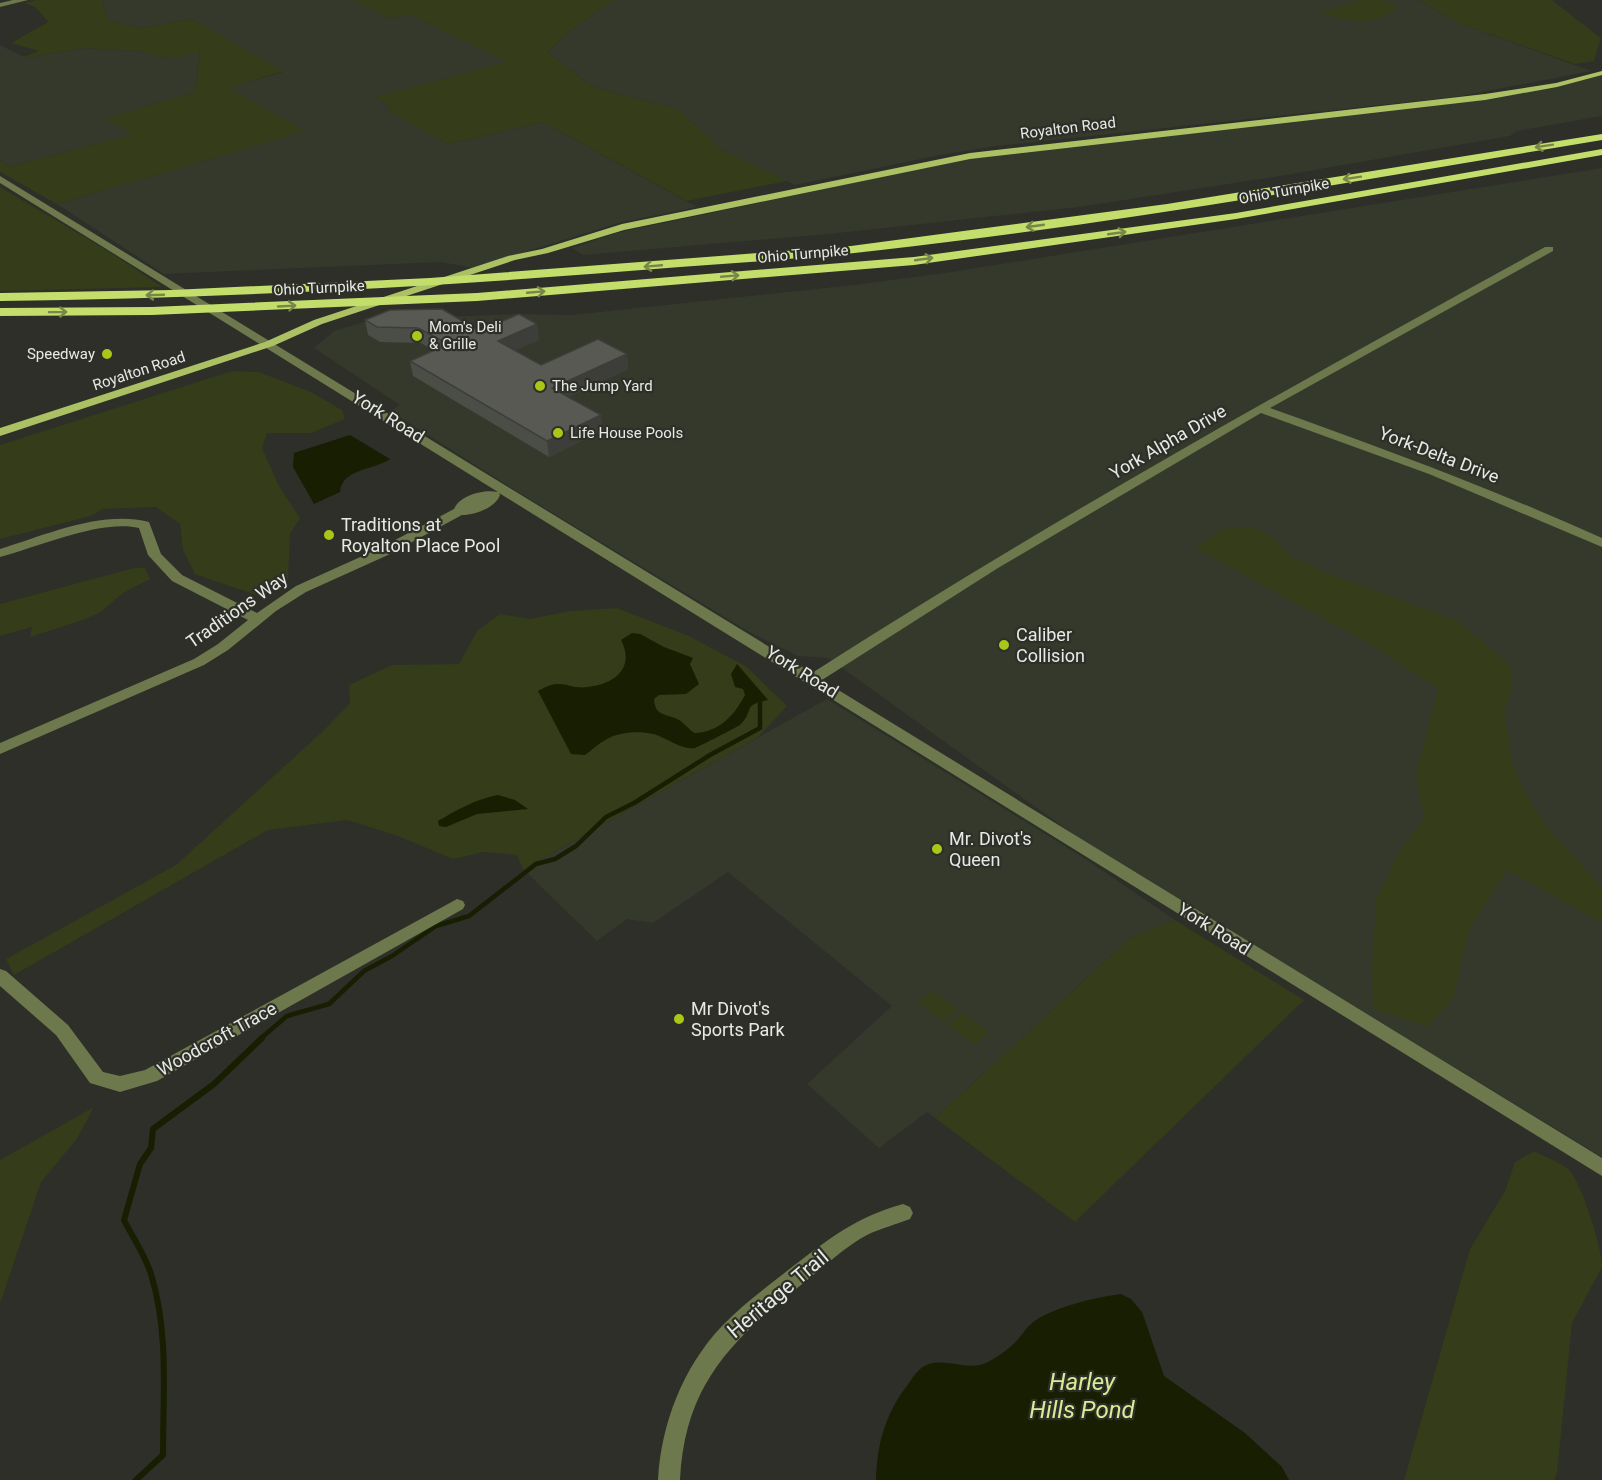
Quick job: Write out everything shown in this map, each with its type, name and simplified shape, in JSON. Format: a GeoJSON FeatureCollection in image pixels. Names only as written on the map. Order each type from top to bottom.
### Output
{"type":"FeatureCollection","features":[{"type":"Feature","properties":{"kind":"highway","name":"Ohio Turnpike"},"geometry":{"type":"LineString","coordinates":[[0,297],[224,293],[531,277],[914,243],[1226,199],[1602,137]]}},
{"type":"Feature","properties":{"kind":"highway","name":"Ohio Turnpike"},"geometry":{"type":"LineString","coordinates":[[0,312],[152,311],[477,297],[914,261],[1236,216],[1602,152]]}},
{"type":"Feature","properties":{"kind":"main road","name":"Royalton Road"},"geometry":{"type":"LineString","coordinates":[[0,432],[269,344],[318,322],[491,265],[622,227],[942,160],[1485,97],[1557,85],[1602,73]]}},
{"type":"Feature","properties":{"kind":"street"},"geometry":{"type":"LineString","coordinates":[[0,5],[24,0]]}},
{"type":"Feature","properties":{"kind":"street","name":"York Road"},"geometry":{"type":"LineString","coordinates":[[0,179],[269,344],[500,492],[813,679],[1602,1168]]}},
{"type":"Feature","properties":{"kind":"street","name":"York Alpha Drive"},"geometry":{"type":"LineString","coordinates":[[813,679],[986,567],[1260,409],[1549,249]]}},
{"type":"Feature","properties":{"kind":"street","name":"York-Delta Drive"},"geometry":{"type":"LineString","coordinates":[[1260,409],[1412,463],[1535,512],[1602,543]]}},
{"type":"Feature","properties":{"kind":"street","name":"Traditions Way"},"geometry":{"type":"LineString","coordinates":[[0,749],[200,662],[223,647],[285,598],[315,581],[383,552],[460,511],[470,511],[492,501],[500,492]]}},
{"type":"Feature","properties":{"kind":"street"},"geometry":{"type":"LineString","coordinates":[[0,553],[99,526],[135,521],[144,525],[155,555],[177,578],[258,619]]}},
{"type":"Feature","properties":{"kind":"street","name":"Woodcroft Trace"},"geometry":{"type":"LineString","coordinates":[[1,977],[62,1030],[97,1078],[112,1084],[130,1083],[150,1076],[457,905]]}},
{"type":"Feature","properties":{"kind":"street","name":"Heritage Trail"},"geometry":{"type":"LineString","coordinates":[[669,1480],[672,1452],[682,1413],[702,1371],[728,1335],[853,1231],[872,1221],[903,1213]]}},
{"type":"Feature","properties":{"kind":"shaded area"},"geometry":{"type":"Polygon","coordinates":[[[36,0],[102,0],[108,20],[141,28],[192,19],[284,71],[229,88],[306,131],[57,204],[0,172],[0,160],[9,167],[133,134],[105,118],[195,92],[200,52],[169,59],[138,51],[82,48],[26,58],[23,57],[39,51],[11,43],[48,22],[35,7],[24,3],[36,0]]]}},
{"type":"Feature","properties":{"kind":"shaded area"},"geometry":{"type":"Polygon","coordinates":[[[102,0],[353,0],[389,18],[411,15],[508,62],[376,97],[393,108],[386,109],[448,144],[543,122],[697,207],[622,222],[473,268],[441,262],[164,274],[57,204],[305,131],[228,88],[283,72],[192,19],[141,28],[108,20],[102,0]]]}},
{"type":"Feature","properties":{"kind":"shaded area"},"geometry":{"type":"Polygon","coordinates":[[[353,0],[614,0],[571,30],[547,52],[593,87],[678,109],[722,150],[787,181],[687,201],[543,122],[448,144],[385,109],[392,107],[375,97],[507,62],[411,15],[389,18],[353,0]]]}},
{"type":"Feature","properties":{"kind":"shaded area"},"geometry":{"type":"Polygon","coordinates":[[[614,0],[1419,0],[1458,23],[1592,71],[1455,97],[997,146],[945,154],[795,185],[722,150],[678,109],[593,87],[547,52],[571,30],[614,0]]]}},
{"type":"Feature","properties":{"kind":"shaded area"},"geometry":{"type":"Polygon","coordinates":[[[1359,0],[1381,0],[1399,7],[1378,18],[1361,21],[1320,13],[1359,0]]]}},
{"type":"Feature","properties":{"kind":"shaded area"},"geometry":{"type":"Polygon","coordinates":[[[1419,0],[1552,0],[1601,38],[1594,61],[1575,64],[1458,23],[1419,0]]]}},
{"type":"Feature","properties":{"kind":"shaded area"},"geometry":{"type":"Polygon","coordinates":[[[0,45],[26,58],[82,48],[138,51],[169,59],[200,51],[195,92],[106,118],[134,134],[9,167],[0,160],[0,45]]]}},
{"type":"Feature","properties":{"kind":"shaded area"},"geometry":{"type":"Polygon","coordinates":[[[1602,75],[1602,116],[1517,131],[1510,136],[1274,177],[1079,207],[829,234],[583,255],[572,248],[616,233],[980,156],[1552,88],[1602,75]]]}},
{"type":"Feature","properties":{"kind":"shaded area"},"geometry":{"type":"Polygon","coordinates":[[[1602,168],[1602,1157],[1080,839],[828,658],[798,656],[751,633],[510,487],[390,411],[400,405],[314,348],[334,331],[370,320],[514,314],[572,315],[854,285],[945,273],[1602,168]]]}},
{"type":"Feature","properties":{"kind":"shaded area"},"geometry":{"type":"Polygon","coordinates":[[[0,187],[113,254],[162,287],[0,291],[0,187]]]}},
{"type":"Feature","properties":{"kind":"shaded area"},"geometry":{"type":"Polygon","coordinates":[[[232,371],[259,372],[311,392],[342,410],[345,419],[311,433],[267,433],[262,448],[279,486],[300,518],[290,534],[288,581],[256,595],[195,574],[183,550],[180,524],[156,507],[102,509],[91,516],[0,539],[0,445],[232,371]]]}},
{"type":"Feature","properties":{"kind":"shaded area"},"geometry":{"type":"Polygon","coordinates":[[[1251,526],[1272,537],[1290,556],[1325,572],[1458,621],[1510,665],[1513,687],[1504,711],[1513,766],[1530,801],[1550,830],[1602,887],[1602,923],[1507,870],[1469,930],[1454,997],[1428,1027],[1373,1009],[1372,965],[1376,900],[1402,847],[1424,819],[1416,774],[1438,689],[1368,643],[1195,548],[1222,529],[1251,526]]]}},
{"type":"Feature","properties":{"kind":"shaded area"},"geometry":{"type":"Polygon","coordinates":[[[134,568],[145,568],[150,579],[123,593],[102,611],[86,619],[30,637],[32,627],[0,636],[0,604],[134,568]]]}},
{"type":"Feature","properties":{"kind":"shaded area"},"geometry":{"type":"Polygon","coordinates":[[[617,608],[689,636],[747,667],[787,706],[757,738],[523,869],[517,855],[484,852],[453,859],[398,836],[347,820],[268,830],[14,975],[6,959],[176,865],[323,731],[350,703],[349,685],[392,665],[459,664],[477,631],[500,614],[530,619],[570,611],[617,608]]]}},
{"type":"Feature","properties":{"kind":"shaded area"},"geometry":{"type":"Polygon","coordinates":[[[827,699],[1084,858],[1175,920],[1130,938],[935,1118],[927,1112],[879,1148],[807,1084],[892,1006],[728,872],[653,923],[627,919],[597,941],[523,869],[827,699]]]}},
{"type":"Feature","properties":{"kind":"shaded area"},"geometry":{"type":"Polygon","coordinates":[[[1175,920],[1304,1000],[1075,1222],[935,1118],[1130,938],[1175,920]]]}},
{"type":"Feature","properties":{"kind":"shaded area"},"geometry":{"type":"Polygon","coordinates":[[[932,991],[958,1009],[943,1022],[917,1002],[932,991]]]}},
{"type":"Feature","properties":{"kind":"shaded area"},"geometry":{"type":"Polygon","coordinates":[[[962,1012],[989,1032],[975,1045],[947,1025],[962,1012]]]}},
{"type":"Feature","properties":{"kind":"shaded area"},"geometry":{"type":"Polygon","coordinates":[[[94,1107],[76,1140],[41,1182],[0,1304],[0,1160],[94,1107]]]}},
{"type":"Feature","properties":{"kind":"shaded area"},"geometry":{"type":"Polygon","coordinates":[[[1534,1151],[1564,1166],[1576,1180],[1595,1232],[1602,1267],[1572,1323],[1557,1473],[1554,1480],[1404,1480],[1470,1249],[1505,1191],[1515,1162],[1534,1151]]]}},
{"type":"Feature","properties":{"kind":"water"},"geometry":{"type":"Polygon","coordinates":[[[350,435],[390,459],[353,474],[342,484],[340,492],[314,504],[293,467],[294,453],[350,435]]]}},
{"type":"Feature","properties":{"kind":"water"},"geometry":{"type":"Polygon","coordinates":[[[632,633],[640,634],[664,647],[693,658],[690,664],[699,684],[686,694],[659,695],[654,699],[659,712],[679,720],[695,733],[711,730],[725,722],[741,703],[745,695],[743,689],[735,687],[731,674],[737,664],[768,700],[751,706],[740,725],[695,748],[682,746],[649,733],[634,732],[613,736],[585,755],[571,754],[538,691],[553,684],[588,687],[614,678],[624,666],[626,658],[621,640],[632,633]]]}},
{"type":"Feature","properties":{"kind":"water"},"geometry":{"type":"Polygon","coordinates":[[[498,795],[515,800],[528,809],[477,814],[446,827],[439,826],[438,821],[460,809],[498,795]]]}},
{"type":"Feature","properties":{"kind":"water","name":"Harley Hills Pond"},"geometry":{"type":"Polygon","coordinates":[[[1121,1294],[1131,1299],[1142,1312],[1164,1376],[1245,1433],[1282,1467],[1289,1480],[876,1480],[878,1453],[884,1428],[894,1405],[922,1368],[933,1363],[969,1366],[983,1364],[1006,1351],[1039,1318],[1061,1308],[1121,1294]]]}},
{"type":"Feature","properties":{"kind":"building"},"geometry":{"type":"Polygon","coordinates":[[[442,309],[479,331],[519,314],[537,324],[498,341],[541,365],[598,339],[627,354],[552,388],[601,415],[547,441],[410,361],[448,344],[418,328],[377,327],[365,320],[390,310],[442,309]]]}},
{"type":"Feature","properties":{"kind":"waterway"},"geometry":{"type":"LineString","coordinates":[[260,1039],[287,1016],[329,1004],[364,971],[392,956],[436,926],[469,916],[536,864],[555,859],[576,846],[606,817],[634,803],[710,755],[760,728],[760,701]]}},
{"type":"Feature","properties":{"kind":"waterway"},"geometry":{"type":"LineString","coordinates":[[136,1480],[163,1455],[163,1341],[157,1296],[151,1274],[124,1220],[140,1164],[151,1148],[153,1129],[214,1084],[262,1038]]}},
{"type":"Feature","properties":{"kind":"place","name":"Mom's Deli & Grille"},"geometry":{"type":"Point","coordinates":[417,336]}},
{"type":"Feature","properties":{"kind":"place","name":"Speedway"},"geometry":{"type":"Point","coordinates":[107,354]}},
{"type":"Feature","properties":{"kind":"place","name":"The Jump Yard"},"geometry":{"type":"Point","coordinates":[540,386]}},
{"type":"Feature","properties":{"kind":"place","name":"Life House Pools"},"geometry":{"type":"Point","coordinates":[558,433]}},
{"type":"Feature","properties":{"kind":"place","name":"Traditions at Royalton Place Pool"},"geometry":{"type":"Point","coordinates":[329,535]}},
{"type":"Feature","properties":{"kind":"place","name":"Caliber Collision"},"geometry":{"type":"Point","coordinates":[1004,645]}},
{"type":"Feature","properties":{"kind":"place","name":"Mr. Divot's Queen"},"geometry":{"type":"Point","coordinates":[937,849]}},
{"type":"Feature","properties":{"kind":"place","name":"Mr Divot's Sports Park"},"geometry":{"type":"Point","coordinates":[679,1019]}}]}
